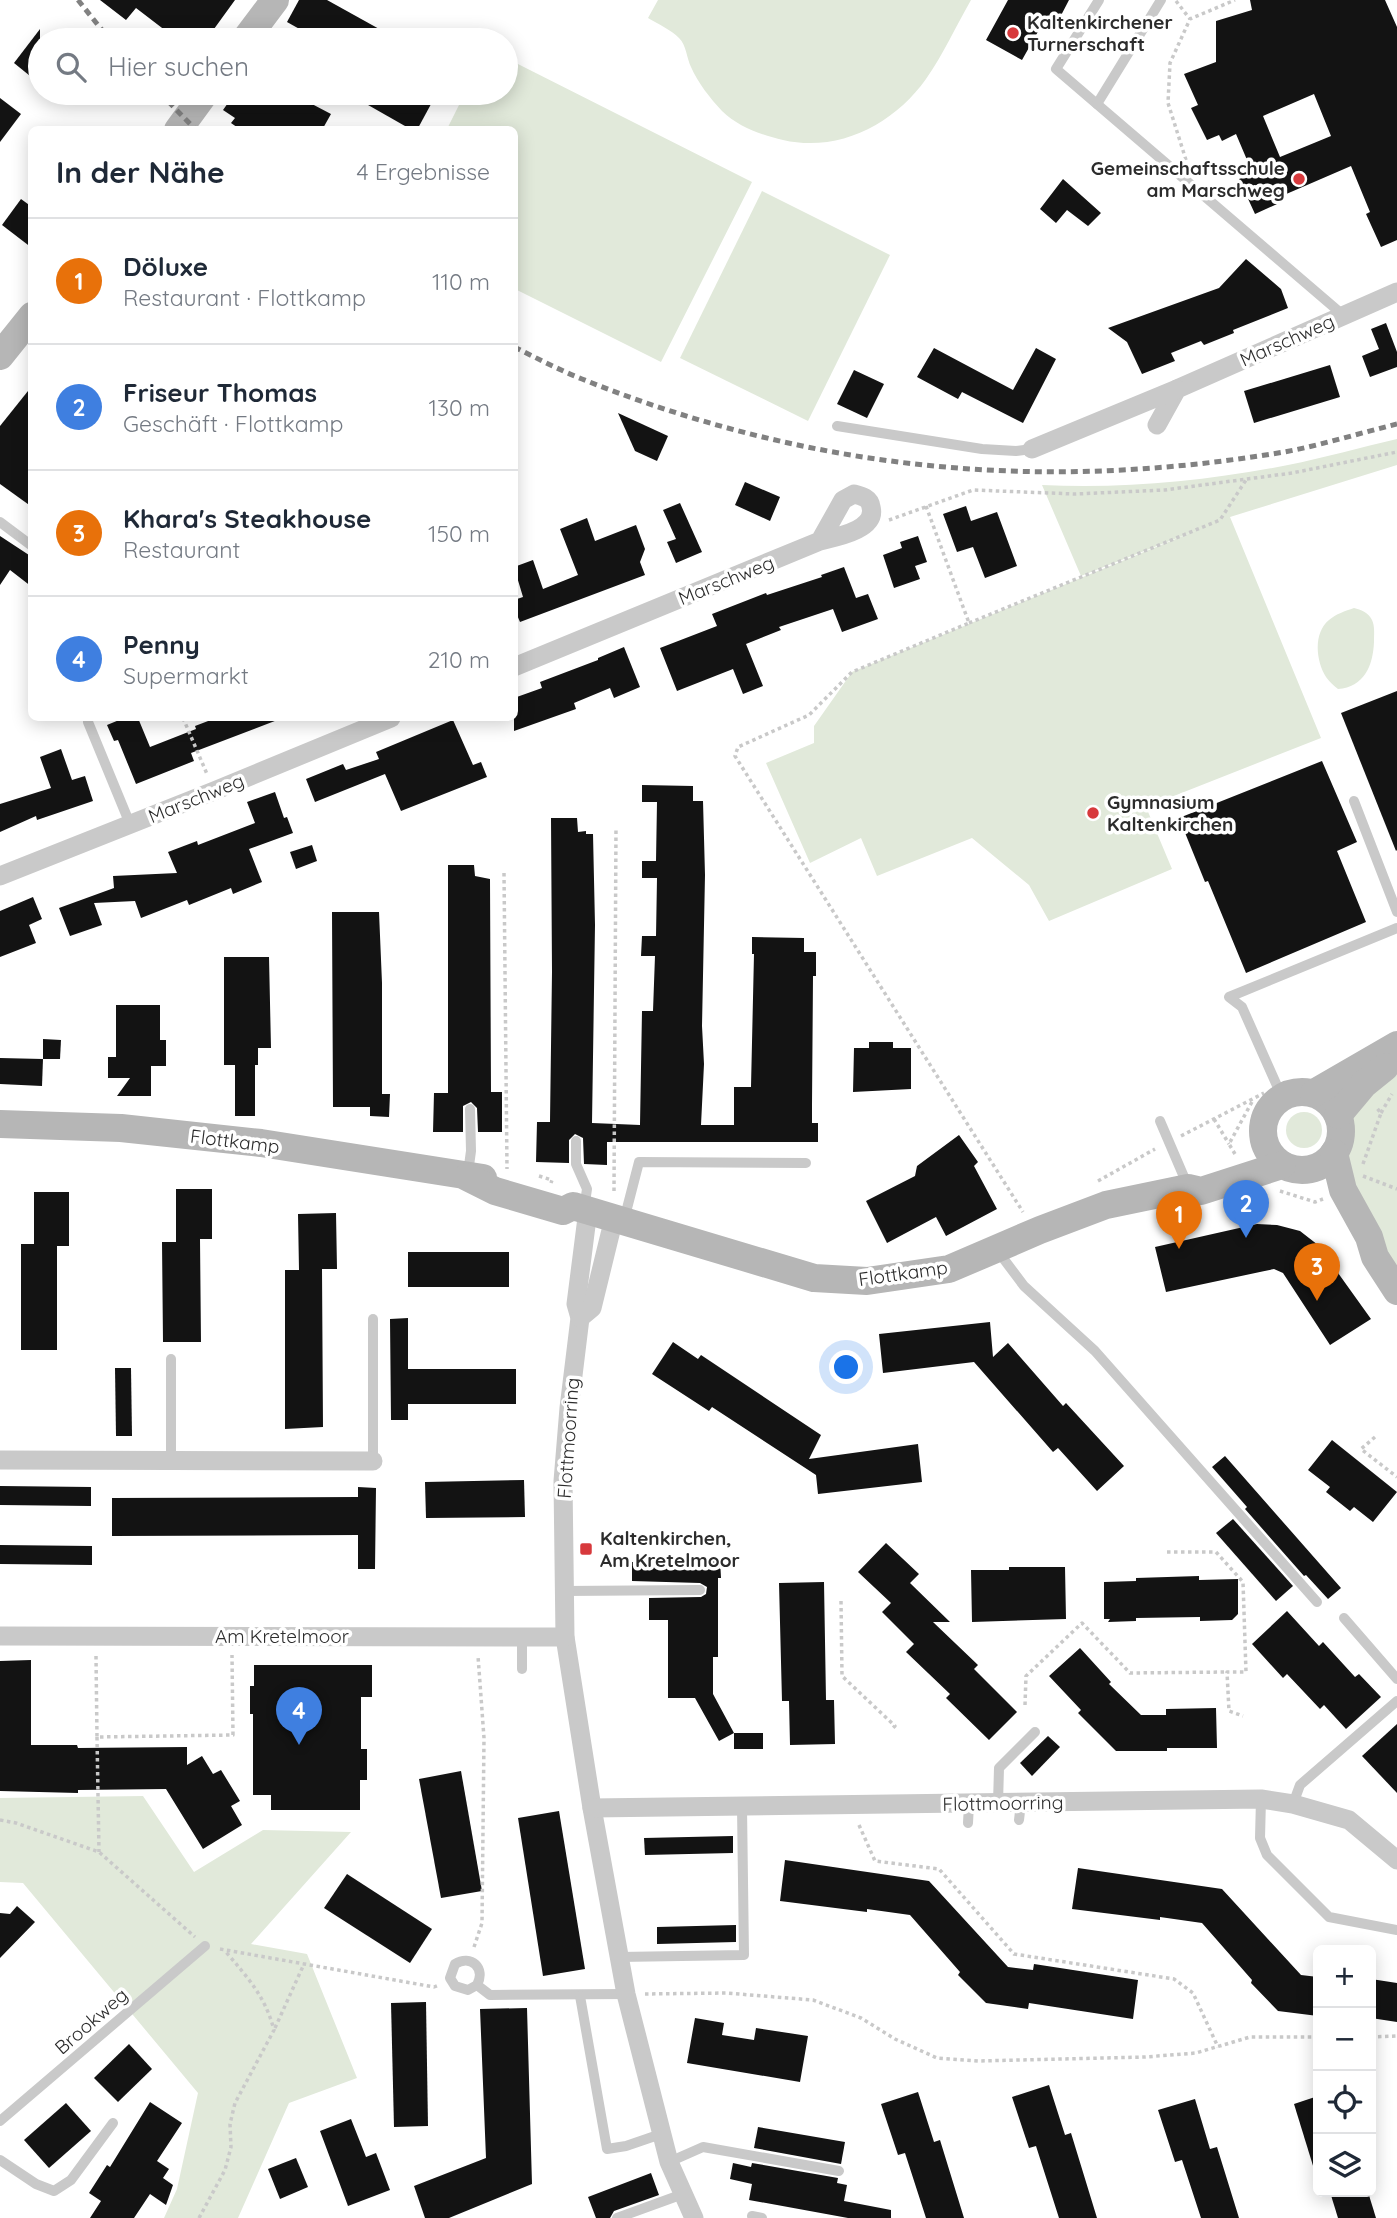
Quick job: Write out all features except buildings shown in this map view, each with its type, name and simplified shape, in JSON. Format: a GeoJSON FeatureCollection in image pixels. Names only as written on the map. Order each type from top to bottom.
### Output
{"type":"FeatureCollection","features":[{"type":"Feature","properties":{"kind":"street"},"geometry":{"type":"LineString","coordinates":[[254,28],[275,0]]}},
{"type":"Feature","properties":{"kind":"street"},"geometry":{"type":"LineString","coordinates":[[180,126],[196,105]]}},
{"type":"Feature","properties":{"kind":"street","name":"Marschweg"},"geometry":{"type":"LineString","coordinates":[[1032,449],[1177,389],[1397,292]]}},
{"type":"Feature","properties":{"kind":"street"},"geometry":{"type":"LineString","coordinates":[[0,356],[28,321]]}},
{"type":"Feature","properties":{"kind":"street"},"geometry":{"type":"LineString","coordinates":[[1157,425],[1177,389]]}},
{"type":"Feature","properties":{"kind":"street"},"geometry":{"type":"LineString","coordinates":[[820,541],[837,509],[848,496],[863,496],[869,501],[872,508],[871,517],[863,526]]}},
{"type":"Feature","properties":{"kind":"street","name":"Marschweg"},"geometry":{"type":"LineString","coordinates":[[518,665],[820,541],[863,526]]}},
{"type":"Feature","properties":{"kind":"street","name":"Marschweg"},"geometry":{"type":"LineString","coordinates":[[0,876],[384,721]]}},
{"type":"Feature","properties":{"kind":"street"},"geometry":{"type":"LineString","coordinates":[[1314,1093],[1397,1047]]}},
{"type":"Feature","properties":{"kind":"street"},"geometry":{"type":"LineString","coordinates":[[1338,1115],[1364,1084],[1389,1063],[1397,1047]]}},
{"type":"Feature","properties":{"kind":"street"},"geometry":{"type":"LineString","coordinates":[[1282,1165],[1268,1152],[1264,1143],[1262,1129],[1265,1117],[1279,1092],[1314,1093],[1328,1102],[1338,1115],[1341,1135],[1324,1161],[1369,1237],[1375,1257],[1397,1291]]}},
{"type":"Feature","properties":{"kind":"street","name":"Flottkamp"},"geometry":{"type":"LineString","coordinates":[[0,1124],[121,1128],[261,1143],[467,1177],[507,1179],[571,1195],[597,1213]]}},
{"type":"Feature","properties":{"kind":"street","name":"Flottkamp"},"geometry":{"type":"LineString","coordinates":[[1188,1188],[1197,1180],[1239,1161],[1264,1143]]}},
{"type":"Feature","properties":{"kind":"street","name":"Flottkamp"},"geometry":{"type":"LineString","coordinates":[[467,1177],[495,1191],[563,1211],[597,1213],[814,1278],[867,1282],[949,1269],[1106,1205],[1188,1188],[1201,1191],[1282,1165],[1297,1170],[1324,1161]]}},
{"type":"Feature","properties":{"kind":"street","name":"Flottmoorring"},"geometry":{"type":"LineString","coordinates":[[580,1318],[592,1308],[597,1213]]}},
{"type":"Feature","properties":{"kind":"street","name":"Flottmoorring"},"geometry":{"type":"LineString","coordinates":[[597,1213],[576,1304],[580,1318],[563,1481],[565,1637],[592,1808],[626,1994],[669,2162],[694,2218]]}},
{"type":"Feature","properties":{"kind":"street"},"geometry":{"type":"LineString","coordinates":[[0,1460],[373,1461]]}},
{"type":"Feature","properties":{"kind":"street","name":"Am Kretelmoor"},"geometry":{"type":"LineString","coordinates":[[0,1636],[565,1637]]}},
{"type":"Feature","properties":{"kind":"street","name":"Flottmoorring"},"geometry":{"type":"LineString","coordinates":[[592,1808],[851,1805],[968,1813],[999,1803],[1020,1812],[1261,1799],[1293,1804],[1349,1820],[1397,1860]]}},
{"type":"Feature","properties":{"kind":"lane"},"geometry":{"type":"LineString","coordinates":[[1100,0],[1056,69],[1343,315]]}},
{"type":"Feature","properties":{"kind":"lane"},"geometry":{"type":"LineString","coordinates":[[1097,104],[1161,0]]}},
{"type":"Feature","properties":{"kind":"lane"},"geometry":{"type":"LineString","coordinates":[[836,426],[982,449],[1032,449]]}},
{"type":"Feature","properties":{"kind":"lane"},"geometry":{"type":"LineString","coordinates":[[0,522],[28,544]]}},
{"type":"Feature","properties":{"kind":"lane"},"geometry":{"type":"LineString","coordinates":[[88,722],[130,824]]}},
{"type":"Feature","properties":{"kind":"lane"},"geometry":{"type":"LineString","coordinates":[[1353,801],[1397,912]]}},
{"type":"Feature","properties":{"kind":"lane"},"geometry":{"type":"LineString","coordinates":[[1279,1092],[1242,1007],[1228,997],[1397,928]]}},
{"type":"Feature","properties":{"kind":"lane"},"geometry":{"type":"LineString","coordinates":[[467,1177],[471,1151],[470,1109]]}},
{"type":"Feature","properties":{"kind":"lane"},"geometry":{"type":"LineString","coordinates":[[1160,1121],[1188,1188]]}},
{"type":"Feature","properties":{"kind":"lane"},"geometry":{"type":"LineString","coordinates":[[576,1140],[576,1164],[597,1213],[639,1162],[806,1163]]}},
{"type":"Feature","properties":{"kind":"lane"},"geometry":{"type":"LineString","coordinates":[[997,1250],[1024,1286],[1096,1351],[1317,1602]]}},
{"type":"Feature","properties":{"kind":"lane"},"geometry":{"type":"LineString","coordinates":[[373,1319],[373,1461]]}},
{"type":"Feature","properties":{"kind":"lane"},"geometry":{"type":"LineString","coordinates":[[171,1359],[171,1461]]}},
{"type":"Feature","properties":{"kind":"lane"},"geometry":{"type":"LineString","coordinates":[[564,1591],[701,1590]]}},
{"type":"Feature","properties":{"kind":"lane"},"geometry":{"type":"LineString","coordinates":[[1344,1618],[1397,1679]]}},
{"type":"Feature","properties":{"kind":"lane"},"geometry":{"type":"LineString","coordinates":[[522,1637],[522,1669]]}},
{"type":"Feature","properties":{"kind":"lane"},"geometry":{"type":"LineString","coordinates":[[1293,1804],[1300,1784],[1397,1701]]}},
{"type":"Feature","properties":{"kind":"lane"},"geometry":{"type":"LineString","coordinates":[[999,1803],[999,1768],[1035,1732]]}},
{"type":"Feature","properties":{"kind":"lane"},"geometry":{"type":"LineString","coordinates":[[1261,1799],[1260,1839],[1267,1855],[1329,1917],[1397,1930]]}},
{"type":"Feature","properties":{"kind":"lane"},"geometry":{"type":"LineString","coordinates":[[619,1957],[744,1955],[742,1807]]}},
{"type":"Feature","properties":{"kind":"lane","name":"Brookweg"},"geometry":{"type":"LineString","coordinates":[[0,2122],[205,1946]]}},
{"type":"Feature","properties":{"kind":"lane"},"geometry":{"type":"LineString","coordinates":[[469,1960],[474,1962],[480,1971],[480,1981],[472,1989],[463,1990],[452,1982],[450,1973],[454,1964],[469,1960]]}},
{"type":"Feature","properties":{"kind":"lane"},"geometry":{"type":"LineString","coordinates":[[477,1985],[490,1995],[626,1994]]}},
{"type":"Feature","properties":{"kind":"lane"},"geometry":{"type":"LineString","coordinates":[[580,1996],[607,2149],[626,2146],[661,2134]]}},
{"type":"Feature","properties":{"kind":"lane"},"geometry":{"type":"LineString","coordinates":[[0,2160],[36,2184],[54,2191],[71,2180],[113,2123]]}},
{"type":"Feature","properties":{"kind":"lane"},"geometry":{"type":"LineString","coordinates":[[669,2162],[702,2147],[839,2171]]}},
{"type":"Feature","properties":{"kind":"lane"},"geometry":{"type":"LineString","coordinates":[[617,2218],[683,2194]]}},
{"type":"Feature","properties":{"kind":"path"},"geometry":{"type":"LineString","coordinates":[[1175,0],[1190,19]]}},
{"type":"Feature","properties":{"kind":"path"},"geometry":{"type":"LineString","coordinates":[[1194,186],[1168,103],[1170,63],[1190,19],[1235,0]]}},
{"type":"Feature","properties":{"kind":"path"},"geometry":{"type":"LineString","coordinates":[[863,526],[876,524],[973,490],[1075,494],[1165,490],[1246,480],[1397,452]]}},
{"type":"Feature","properties":{"kind":"path"},"geometry":{"type":"LineString","coordinates":[[1028,1220],[736,757],[738,747],[808,715],[852,672],[1220,520],[1246,480]]}},
{"type":"Feature","properties":{"kind":"path"},"geometry":{"type":"LineString","coordinates":[[926,506],[970,623]]}},
{"type":"Feature","properties":{"kind":"path"},"geometry":{"type":"LineString","coordinates":[[185,721],[214,791]]}},
{"type":"Feature","properties":{"kind":"path"},"geometry":{"type":"LineString","coordinates":[[597,1213],[616,827]]}},
{"type":"Feature","properties":{"kind":"path"},"geometry":{"type":"LineString","coordinates":[[504,873],[507,1179]]}},
{"type":"Feature","properties":{"kind":"path"},"geometry":{"type":"LineString","coordinates":[[1381,1113],[1397,1086]]}},
{"type":"Feature","properties":{"kind":"path"},"geometry":{"type":"LineString","coordinates":[[1087,1187],[1214,1119],[1279,1092]]}},
{"type":"Feature","properties":{"kind":"path"},"geometry":{"type":"LineString","coordinates":[[1214,1119],[1229,1144]]}},
{"type":"Feature","properties":{"kind":"path"},"geometry":{"type":"LineString","coordinates":[[1361,1175],[1397,1189]]}},
{"type":"Feature","properties":{"kind":"path"},"geometry":{"type":"LineString","coordinates":[[1375,1437],[1361,1449],[1397,1477]]}},
{"type":"Feature","properties":{"kind":"path"},"geometry":{"type":"LineString","coordinates":[[1025,1705],[1026,1676],[1082,1623],[1130,1673],[1246,1672],[1243,1582],[1216,1552],[1167,1552]]}},
{"type":"Feature","properties":{"kind":"path"},"geometry":{"type":"LineString","coordinates":[[841,1601],[842,1676],[895,1726],[891,1730]]}},
{"type":"Feature","properties":{"kind":"path"},"geometry":{"type":"LineString","coordinates":[[97,1737],[233,1735],[232,1636]]}},
{"type":"Feature","properties":{"kind":"path"},"geometry":{"type":"LineString","coordinates":[[469,1960],[482,1923],[484,1738],[476,1636]]}},
{"type":"Feature","properties":{"kind":"path"},"geometry":{"type":"LineString","coordinates":[[96,1637],[99,1852]]}},
{"type":"Feature","properties":{"kind":"path"},"geometry":{"type":"LineString","coordinates":[[1227,1672],[1228,1711],[1243,1716]]}},
{"type":"Feature","properties":{"kind":"path"},"geometry":{"type":"LineString","coordinates":[[851,1805],[875,1861],[939,1869],[1014,1954],[1174,1979],[1193,1993],[1218,2047]]}},
{"type":"Feature","properties":{"kind":"path"},"geometry":{"type":"LineString","coordinates":[[0,1821],[16,1823],[99,1852],[205,1946],[433,1987],[452,1982]]}},
{"type":"Feature","properties":{"kind":"path"},"geometry":{"type":"LineString","coordinates":[[225,1950],[259,1993],[268,2009],[274,2030]]}},
{"type":"Feature","properties":{"kind":"path"},"geometry":{"type":"LineString","coordinates":[[199,2218],[225,2170],[231,2147],[230,2124],[235,2103],[274,2030],[304,1964]]}},
{"type":"Feature","properties":{"kind":"path"},"geometry":{"type":"LineString","coordinates":[[626,1994],[726,1993],[813,2000],[861,2018],[895,2039],[937,2058],[978,2061],[1145,2057],[1196,2053],[1250,2038],[1313,2037]]}},
{"type":"Feature","properties":{"kind":"path"},"geometry":{"type":"LineString","coordinates":[[1376,2037],[1397,2036]]}},
{"type":"Feature","properties":{"kind":"green space"},"geometry":{"type":"Polygon","coordinates":[[[658,0],[971,0],[926,79],[898,109],[881,122],[844,138],[804,143],[759,133],[735,122],[722,111],[697,79],[681,41],[672,32],[648,18],[658,0]]]}},
{"type":"Feature","properties":{"kind":"green space"},"geometry":{"type":"Polygon","coordinates":[[[518,64],[752,182],[661,362],[518,290],[518,126],[448,126],[459,105],[518,105],[518,64]]]}},
{"type":"Feature","properties":{"kind":"green space"},"geometry":{"type":"Polygon","coordinates":[[[762,191],[890,255],[808,421],[680,358],[762,191]]]}},
{"type":"Feature","properties":{"kind":"green space"},"geometry":{"type":"Polygon","coordinates":[[[1397,439],[1397,465],[1230,517],[1321,738],[1146,807],[1172,869],[1049,921],[1029,885],[972,838],[877,876],[861,838],[810,863],[766,763],[814,743],[814,726],[852,672],[1200,529],[1081,576],[1042,485],[1135,485],[1258,471],[1397,439]]]}},
{"type":"Feature","properties":{"kind":"green space"},"geometry":{"type":"Polygon","coordinates":[[[1354,608],[1366,613],[1373,622],[1372,659],[1361,680],[1338,689],[1327,679],[1323,670],[1318,655],[1318,640],[1320,632],[1329,620],[1354,608]]]}},
{"type":"Feature","properties":{"kind":"green space"},"geometry":{"type":"Polygon","coordinates":[[[1397,1064],[1397,1274],[1342,1159],[1348,1140],[1348,1120],[1397,1064]]]}},
{"type":"Feature","properties":{"kind":"green space"},"geometry":{"type":"Polygon","coordinates":[[[1304,1112],[1317,1117],[1322,1130],[1317,1143],[1304,1148],[1291,1143],[1286,1130],[1291,1117],[1304,1112]]]}},
{"type":"Feature","properties":{"kind":"green space"},"geometry":{"type":"Polygon","coordinates":[[[143,1796],[194,1872],[263,1830],[351,1832],[251,1944],[307,1954],[357,2078],[289,2103],[238,2218],[164,2218],[177,2189],[198,2093],[23,1883],[0,1882],[0,1798],[143,1796]]]}},
{"type":"Feature","properties":{"kind":"railway"},"geometry":{"type":"LineString","coordinates":[[78,0],[100,28]]}},
{"type":"Feature","properties":{"kind":"railway"},"geometry":{"type":"LineString","coordinates":[[172,105],[192,126]]}},
{"type":"Feature","properties":{"kind":"railway"},"geometry":{"type":"LineString","coordinates":[[518,349],[582,379],[668,410],[754,435],[841,453],[928,465],[1015,471],[1104,471],[1193,464],[1284,452],[1397,424]]}},
{"type":"Feature","properties":{"kind":"place","name":"Kaltenkirchener Turnerschaft"},"geometry":{"type":"Point","coordinates":[1013,33]}},
{"type":"Feature","properties":{"kind":"place","name":"Gemeinschaftsschule am Marschweg"},"geometry":{"type":"Point","coordinates":[1299,179]}},
{"type":"Feature","properties":{"kind":"place","name":"Gymnasium Kaltenkirchen"},"geometry":{"type":"Point","coordinates":[1093,813]}},
{"type":"Feature","properties":{"kind":"place","name":"Friseur Thomas"},"geometry":{"type":"Point","coordinates":[1246,1238]}},
{"type":"Feature","properties":{"kind":"place","name":"Döluxe"},"geometry":{"type":"Point","coordinates":[1179,1249]}},
{"type":"Feature","properties":{"kind":"place","name":"Khara's Steakhouse"},"geometry":{"type":"Point","coordinates":[1317,1301]}},
{"type":"Feature","properties":{"kind":"place","name":"Kaltenkirchen, Am Kretelmoor"},"geometry":{"type":"Point","coordinates":[586,1549]}},
{"type":"Feature","properties":{"kind":"place","name":"Penny"},"geometry":{"type":"Point","coordinates":[299,1745]}}]}
